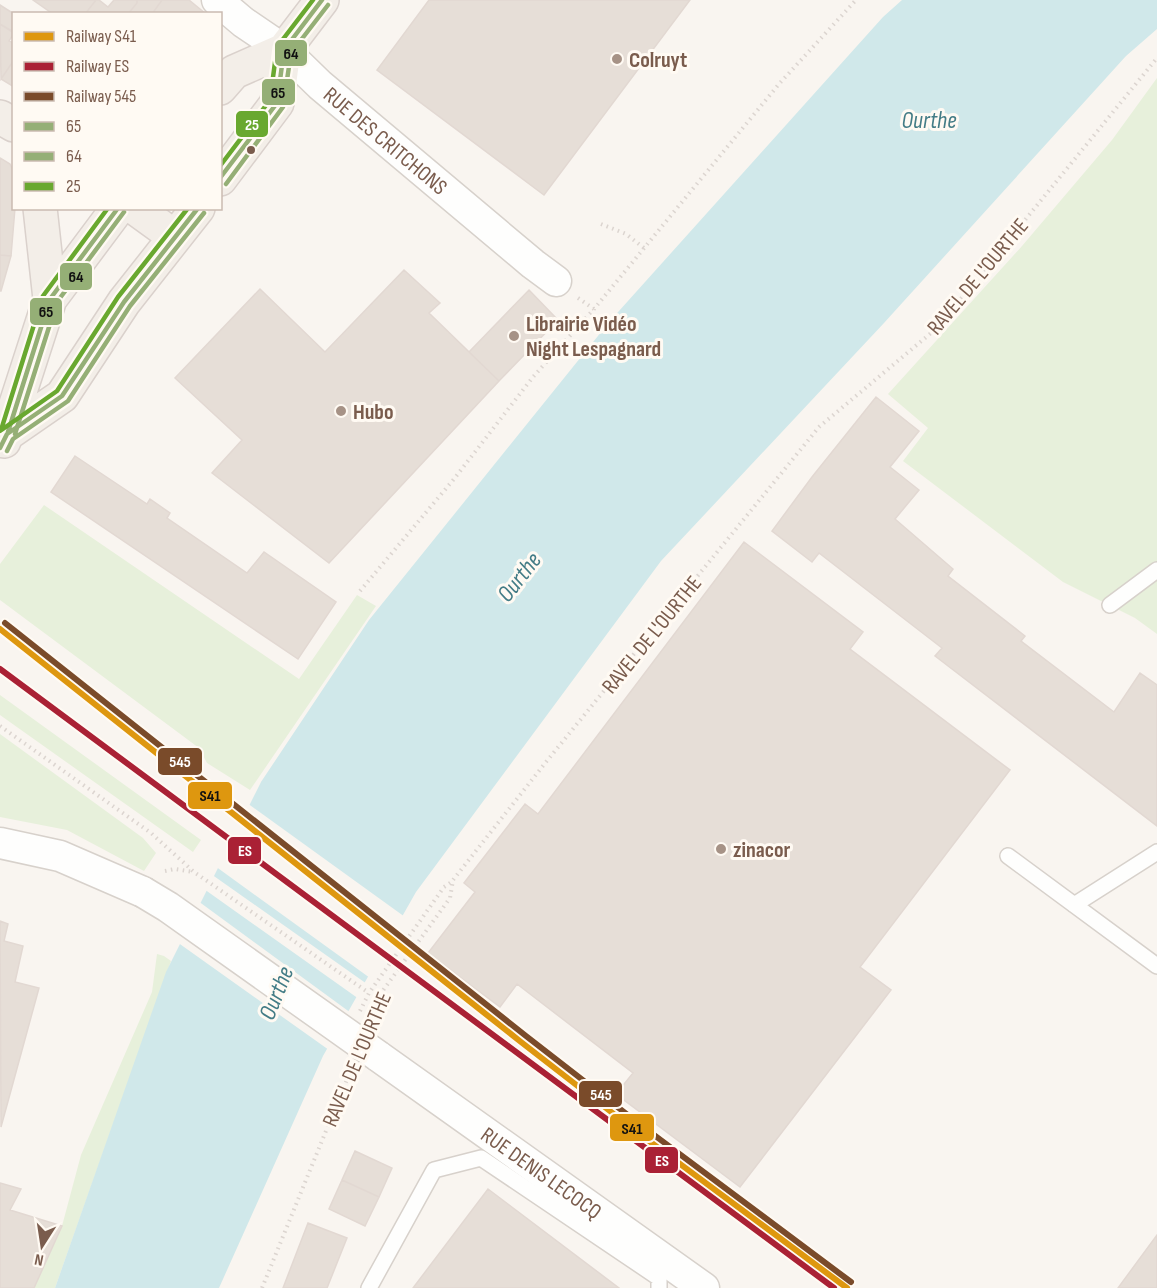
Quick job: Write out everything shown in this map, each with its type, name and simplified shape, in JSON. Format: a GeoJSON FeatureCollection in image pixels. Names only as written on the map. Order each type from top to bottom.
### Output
{"type":"FeatureCollection","features":[{"type":"Feature","properties":{"kind":"main road"},"geometry":{"type":"LineString","coordinates":[[222,86],[234,72],[284,50],[322,0]]}},
{"type":"Feature","properties":{"kind":"main road"},"geometry":{"type":"LineString","coordinates":[[222,176],[277,103],[284,50]]}},
{"type":"Feature","properties":{"kind":"main road"},"geometry":{"type":"LineString","coordinates":[[40,210],[50,299]]}},
{"type":"Feature","properties":{"kind":"main road"},"geometry":{"type":"LineString","coordinates":[[4,441],[50,299],[117,210]]}},
{"type":"Feature","properties":{"kind":"main road"},"geometry":{"type":"LineString","coordinates":[[138,210],[175,237]]}},
{"type":"Feature","properties":{"kind":"main road"},"geometry":{"type":"LineString","coordinates":[[4,441],[62,396],[124,302],[196,210]]}},
{"type":"Feature","properties":{"kind":"street","name":"RUE DES CRITCHONS"},"geometry":{"type":"LineString","coordinates":[[217,0],[243,22],[284,50],[320,86],[556,281]]}},
{"type":"Feature","properties":{"kind":"street","name":"RUE DENIS LECOCQ"},"geometry":{"type":"LineString","coordinates":[[0,843],[60,856],[153,882],[168,907],[366,1060],[402,1075],[704,1288]]}},
{"type":"Feature","properties":{"kind":"lane"},"geometry":{"type":"LineString","coordinates":[[1110,605],[1157,570]]}},
{"type":"Feature","properties":{"kind":"lane"},"geometry":{"type":"LineString","coordinates":[[1074,905],[1157,852]]}},
{"type":"Feature","properties":{"kind":"lane"},"geometry":{"type":"LineString","coordinates":[[1008,856],[1157,966]]}},
{"type":"Feature","properties":{"kind":"lane"},"geometry":{"type":"LineString","coordinates":[[369,1288],[434,1170],[481,1158],[659,1278],[659,1288]]}},
{"type":"Feature","properties":{"kind":"path"},"geometry":{"type":"LineString","coordinates":[[360,591],[454,479],[533,377],[576,330],[779,84],[856,0]]}},
{"type":"Feature","properties":{"kind":"path","name":"RAVEL DE L'OURTHE"},"geometry":{"type":"LineString","coordinates":[[368,1024],[379,996],[450,898],[453,880],[546,762],[819,427],[937,328],[1157,58]]}},
{"type":"Feature","properties":{"kind":"path"},"geometry":{"type":"LineString","coordinates":[[601,224],[626,234],[644,248]]}},
{"type":"Feature","properties":{"kind":"path"},"geometry":{"type":"LineString","coordinates":[[0,726],[151,832],[194,872],[369,993]]}},
{"type":"Feature","properties":{"kind":"path"},"geometry":{"type":"LineString","coordinates":[[153,882],[175,869],[194,872]]}},
{"type":"Feature","properties":{"kind":"path"},"geometry":{"type":"LineString","coordinates":[[357,1017],[369,993],[444,887],[453,880]]}},
{"type":"Feature","properties":{"kind":"path","name":"RAVEL DE L'OURTHE"},"geometry":{"type":"LineString","coordinates":[[262,1288],[366,1060]]}},
{"type":"Feature","properties":{"kind":"green space"},"geometry":{"type":"Polygon","coordinates":[[[1157,78],[1157,634],[1135,618],[1063,582],[903,461],[928,428],[888,394],[1022,246],[1112,140],[1157,78]]]}},
{"type":"Feature","properties":{"kind":"green space"},"geometry":{"type":"Polygon","coordinates":[[[44,505],[299,679],[357,595],[376,606],[250,790],[207,763],[199,748],[0,600],[0,564],[44,505]]]}},
{"type":"Feature","properties":{"kind":"green space"},"geometry":{"type":"Polygon","coordinates":[[[0,695],[201,840],[193,852],[0,715],[0,695]]]}},
{"type":"Feature","properties":{"kind":"green space"},"geometry":{"type":"Polygon","coordinates":[[[0,734],[143,838],[156,853],[144,871],[67,830],[0,817],[0,734]]]}},
{"type":"Feature","properties":{"kind":"green space"},"geometry":{"type":"Polygon","coordinates":[[[157,954],[171,961],[55,1288],[34,1288],[62,1226],[81,1155],[152,992],[157,954]]]}},
{"type":"Feature","properties":{"kind":"water","name":"Ourthe"},"geometry":{"type":"Polygon","coordinates":[[[902,0],[1157,0],[1157,29],[1126,56],[884,323],[661,561],[416,892],[323,1056],[219,1288],[55,1288],[166,972],[261,782],[369,620],[610,321],[883,17],[902,0]]]}},
{"type":"Feature","properties":{"kind":"pier"},"geometry":{"type":"Polygon","coordinates":[[[247,803],[405,917],[370,978],[215,866],[247,803]]]}},
{"type":"Feature","properties":{"kind":"pier"},"geometry":{"type":"Polygon","coordinates":[[[211,874],[367,984],[359,999],[204,889],[211,874]]]}},
{"type":"Feature","properties":{"kind":"pier"},"geometry":{"type":"Polygon","coordinates":[[[198,901],[351,1013],[329,1050],[177,942],[198,901]]]}},
{"type":"Feature","properties":{"kind":"building"},"geometry":{"type":"Polygon","coordinates":[[[33,0],[96,0],[87,12],[50,12],[33,0]]]}},
{"type":"Feature","properties":{"kind":"building"},"geometry":{"type":"Polygon","coordinates":[[[96,0],[108,7],[114,0],[137,0],[130,12],[87,12],[96,0]]]}},
{"type":"Feature","properties":{"kind":"building"},"geometry":{"type":"Polygon","coordinates":[[[137,0],[162,0],[153,12],[130,12],[137,0]]]}},
{"type":"Feature","properties":{"kind":"building"},"geometry":{"type":"Polygon","coordinates":[[[162,0],[189,0],[204,12],[153,12],[162,0]]]}},
{"type":"Feature","properties":{"kind":"building"},"geometry":{"type":"Polygon","coordinates":[[[429,0],[690,0],[544,195],[377,70],[429,0]]]}},
{"type":"Feature","properties":{"kind":"building"},"geometry":{"type":"Polygon","coordinates":[[[0,5],[12,13],[12,31],[0,24],[0,5]]]}},
{"type":"Feature","properties":{"kind":"building"},"geometry":{"type":"Polygon","coordinates":[[[0,24],[12,32],[9,41],[12,42],[12,63],[1,79],[0,24]]]}},
{"type":"Feature","properties":{"kind":"building"},"geometry":{"type":"Polygon","coordinates":[[[12,63],[12,86],[1,79],[12,63]]]}},
{"type":"Feature","properties":{"kind":"building"},"geometry":{"type":"Polygon","coordinates":[[[0,158],[10,164],[12,168],[12,210],[15,210],[11,256],[0,255],[0,158]]]}},
{"type":"Feature","properties":{"kind":"building"},"geometry":{"type":"Polygon","coordinates":[[[0,255],[11,256],[1,291],[0,291],[0,255]]]}},
{"type":"Feature","properties":{"kind":"building","name":"Hubo"},"geometry":{"type":"Polygon","coordinates":[[[404,270],[440,303],[429,313],[499,381],[329,563],[212,473],[242,440],[175,378],[260,289],[325,352],[404,270]]]}},
{"type":"Feature","properties":{"kind":"building","name":"Librairie Vidéo Night Lespagnard"},"geometry":{"type":"Polygon","coordinates":[[[529,290],[558,320],[499,381],[469,352],[529,290]]]}},
{"type":"Feature","properties":{"kind":"building"},"geometry":{"type":"Polygon","coordinates":[[[876,397],[919,431],[890,467],[919,490],[895,519],[953,569],[948,576],[1025,636],[1021,641],[1114,712],[1140,673],[1157,685],[1157,826],[935,656],[942,648],[819,553],[812,562],[772,531],[876,397]]]}},
{"type":"Feature","properties":{"kind":"building"},"geometry":{"type":"Polygon","coordinates":[[[75,456],[147,504],[150,499],[170,513],[167,518],[247,573],[264,552],[336,602],[298,659],[51,492],[75,456]]]}},
{"type":"Feature","properties":{"kind":"building","name":"zinacor"},"geometry":{"type":"Polygon","coordinates":[[[744,542],[863,632],[850,649],[1010,770],[860,967],[891,990],[740,1187],[616,1094],[633,1073],[517,984],[500,1007],[428,953],[475,892],[464,883],[525,804],[538,814],[744,542]]]}},
{"type":"Feature","properties":{"kind":"building"},"geometry":{"type":"Polygon","coordinates":[[[0,921],[8,924],[4,941],[23,946],[15,982],[39,988],[1,1127],[0,921]]]}},
{"type":"Feature","properties":{"kind":"building"},"geometry":{"type":"Polygon","coordinates":[[[355,1151],[392,1168],[379,1197],[342,1180],[355,1151]]]}},
{"type":"Feature","properties":{"kind":"building"},"geometry":{"type":"Polygon","coordinates":[[[342,1180],[379,1197],[365,1226],[329,1209],[342,1180]]]}},
{"type":"Feature","properties":{"kind":"building"},"geometry":{"type":"Polygon","coordinates":[[[0,1183],[21,1189],[10,1210],[62,1226],[34,1288],[0,1288],[0,1183]]]}},
{"type":"Feature","properties":{"kind":"building"},"geometry":{"type":"Polygon","coordinates":[[[488,1189],[619,1288],[413,1288],[488,1189]]]}},
{"type":"Feature","properties":{"kind":"building"},"geometry":{"type":"Polygon","coordinates":[[[308,1223],[347,1238],[327,1288],[283,1288],[308,1223]]]}},
{"type":"Feature","properties":{"kind":"building"},"geometry":{"type":"Polygon","coordinates":[[[1157,1235],[1157,1288],[1118,1288],[1157,1235]]]}},
{"type":"Feature","properties":{"kind":"rail line","name":"545"},"geometry":{"type":"LineString","coordinates":[[5,623],[526,1036],[851,1282]]}},
{"type":"Feature","properties":{"kind":"rail line","name":"S41"},"geometry":{"type":"LineString","coordinates":[[0,629],[521,1042],[637,1132],[847,1288]]}},
{"type":"Feature","properties":{"kind":"rail line","name":"ES"},"geometry":{"type":"LineString","coordinates":[[0,669],[834,1288]]}},
{"type":"Feature","properties":{"kind":"transit line","name":"25"},"geometry":{"type":"LineString","coordinates":[[222,163],[270,100],[277,47],[313,0]]}},
{"type":"Feature","properties":{"kind":"transit line","name":"65"},"geometry":{"type":"LineString","coordinates":[[222,175],[277,103],[284,50],[322,0]]}},
{"type":"Feature","properties":{"kind":"transit line","name":"64"},"geometry":{"type":"LineString","coordinates":[[226,184],[283,107],[291,53],[328,5]]}},
{"type":"Feature","properties":{"kind":"transit line","name":"25"},"geometry":{"type":"LineString","coordinates":[[1,430],[43,296],[107,210]]}},
{"type":"Feature","properties":{"kind":"transit line","name":"65"},"geometry":{"type":"LineString","coordinates":[[8,432],[50,299],[117,210]]}},
{"type":"Feature","properties":{"kind":"transit line","name":"25"},"geometry":{"type":"LineString","coordinates":[[0,431],[57,391],[118,297],[186,210]]}},
{"type":"Feature","properties":{"kind":"transit line","name":"65"},"geometry":{"type":"LineString","coordinates":[[0,448],[7,434],[62,396],[124,302],[196,210]]}},
{"type":"Feature","properties":{"kind":"transit line","name":"64"},"geometry":{"type":"LineString","coordinates":[[15,434],[57,302],[124,212]]}},
{"type":"Feature","properties":{"kind":"transit line","name":"64"},"geometry":{"type":"LineString","coordinates":[[7,451],[13,439],[68,401],[130,306],[204,213]]}},
{"type":"Feature","properties":{"kind":"place","name":"Colruyt"},"geometry":{"type":"Point","coordinates":[617,59]}},
{"type":"Feature","properties":{"kind":"place","name":"Librairie Vidéo Night Lespagnard"},"geometry":{"type":"Point","coordinates":[514,336]}},
{"type":"Feature","properties":{"kind":"place","name":"Hubo"},"geometry":{"type":"Point","coordinates":[341,411]}},
{"type":"Feature","properties":{"kind":"place","name":"zinacor"},"geometry":{"type":"Point","coordinates":[721,849]}}]}
